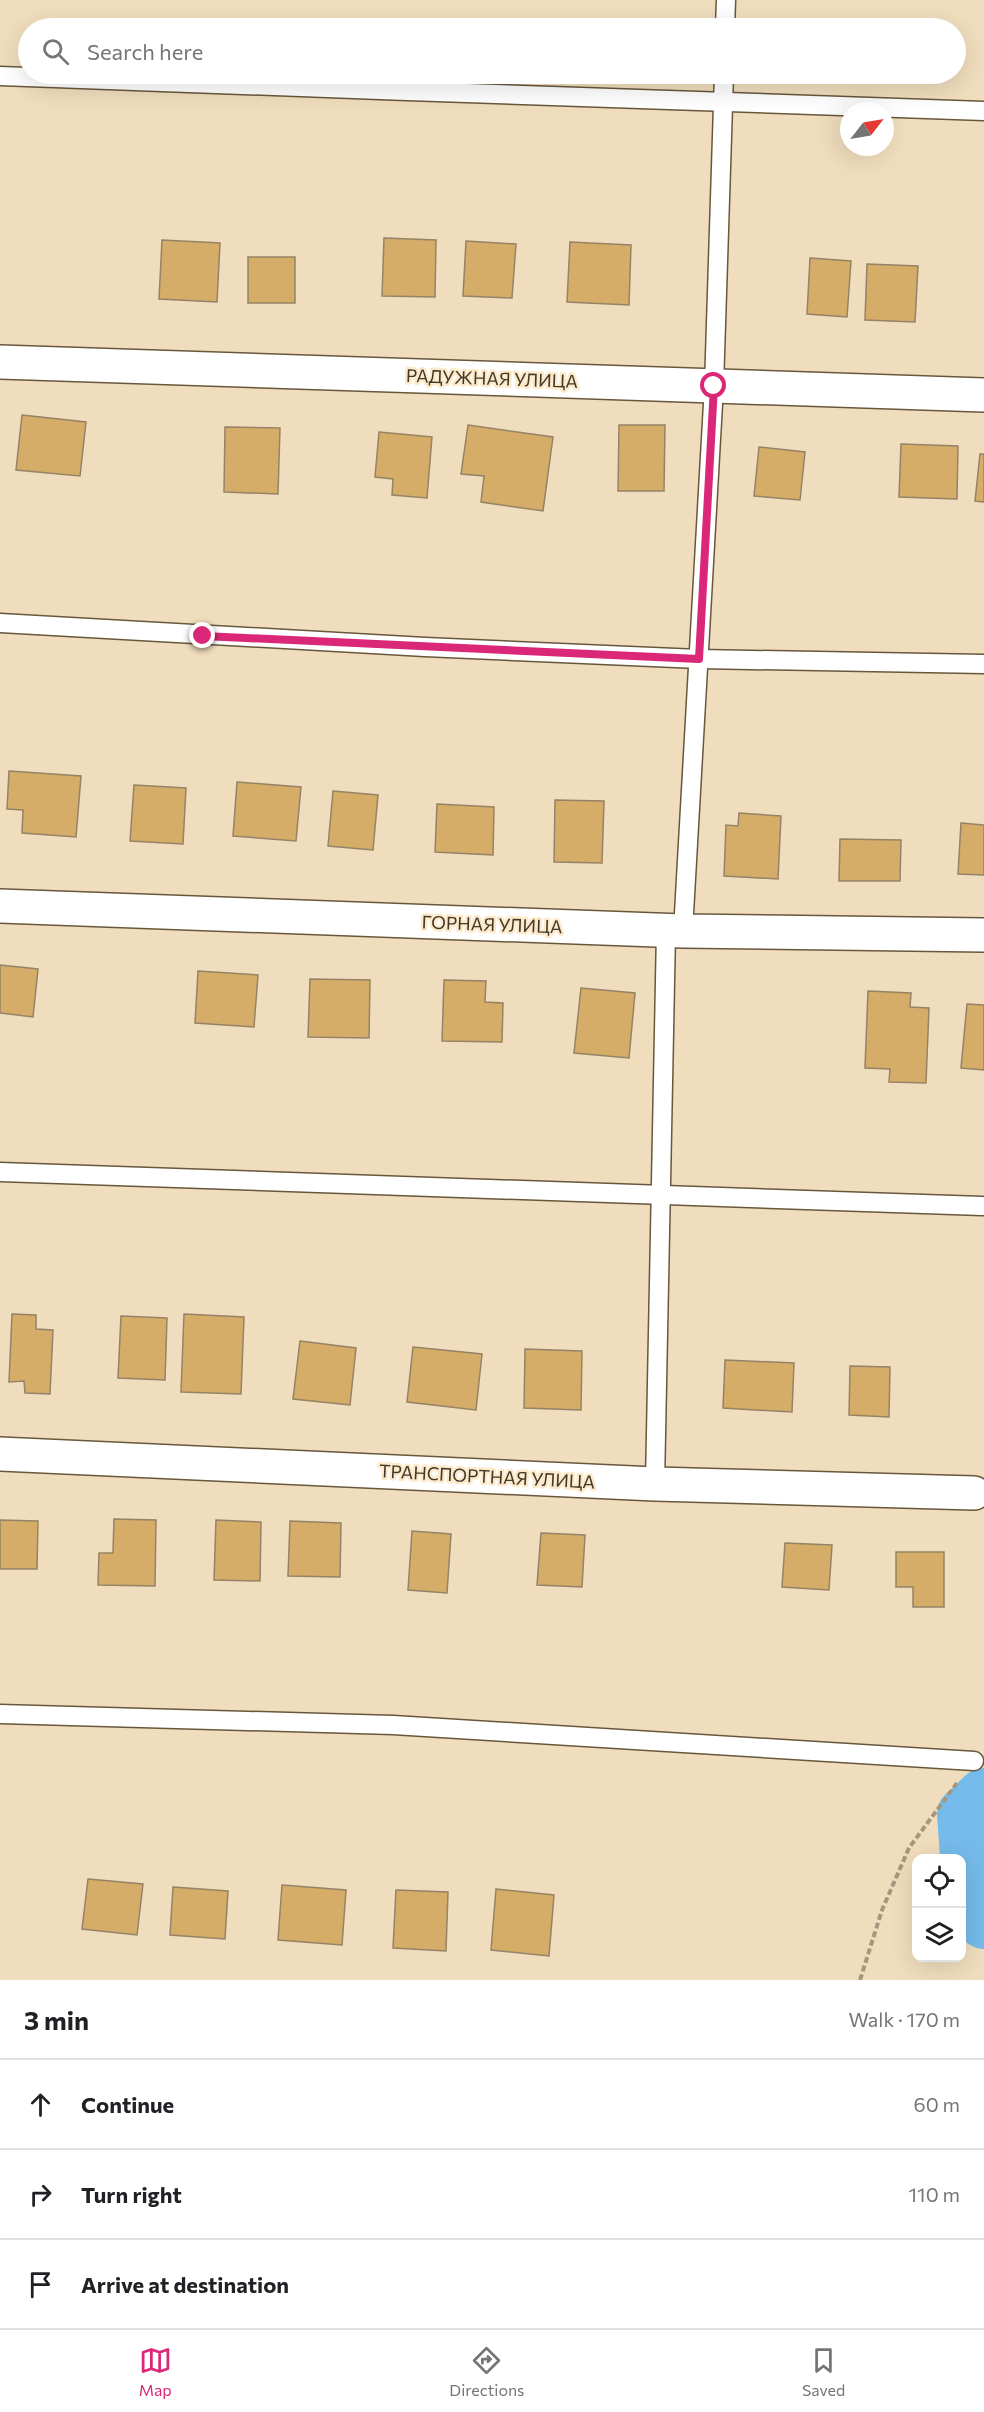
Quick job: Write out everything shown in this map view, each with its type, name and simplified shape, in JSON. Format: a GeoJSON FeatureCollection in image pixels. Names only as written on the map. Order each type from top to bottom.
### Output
{"type":"FeatureCollection","features":[{"type":"Feature","properties":{"kind":"street","name":"РАДУЖНАЯ УЛИЦА"},"geometry":{"type":"LineString","coordinates":[[0,362],[984,395]]}},
{"type":"Feature","properties":{"kind":"street","name":"ГОРНАЯ УЛИЦА"},"geometry":{"type":"LineString","coordinates":[[0,906],[675,931],[984,935]]}},
{"type":"Feature","properties":{"kind":"street","name":"ТРАНСПОРТНАЯ УЛИЦА"},"geometry":{"type":"LineString","coordinates":[[0,1454],[655,1484],[974,1493]]}},
{"type":"Feature","properties":{"kind":"lane"},"geometry":{"type":"LineString","coordinates":[[725,18],[726,0]]}},
{"type":"Feature","properties":{"kind":"lane"},"geometry":{"type":"LineString","coordinates":[[0,76],[18,77]]}},
{"type":"Feature","properties":{"kind":"lane"},"geometry":{"type":"LineString","coordinates":[[239,84],[723,104],[984,111]]}},
{"type":"Feature","properties":{"kind":"lane"},"geometry":{"type":"LineString","coordinates":[[655,1484],[661,1193],[675,931],[699,659],[714,386],[724,84]]}},
{"type":"Feature","properties":{"kind":"lane"},"geometry":{"type":"LineString","coordinates":[[0,623],[366,644],[699,659],[984,664]]}},
{"type":"Feature","properties":{"kind":"lane"},"geometry":{"type":"LineString","coordinates":[[0,1172],[661,1193],[982,1206]]}},
{"type":"Feature","properties":{"kind":"lane"},"geometry":{"type":"LineString","coordinates":[[0,1714],[393,1725],[974,1761]]}},
{"type":"Feature","properties":{"kind":"path"},"geometry":{"type":"LineString","coordinates":[[860,1980],[882,1910],[909,1848],[974,1761]]}},
{"type":"Feature","properties":{"kind":"water"},"geometry":{"type":"Polygon","coordinates":[[[964,1837],[969,1863],[967,1879],[984,1910],[984,1933],[966,1907],[966,1854],[959,1854],[964,1837]]]}},
{"type":"Feature","properties":{"kind":"building"},"geometry":{"type":"Polygon","coordinates":[[[384,238],[436,240],[435,297],[382,296],[384,238]]]}},
{"type":"Feature","properties":{"kind":"building"},"geometry":{"type":"Polygon","coordinates":[[[162,240],[220,243],[217,302],[159,299],[162,240]]]}},
{"type":"Feature","properties":{"kind":"building"},"geometry":{"type":"Polygon","coordinates":[[[466,241],[516,244],[512,298],[463,296],[466,241]]]}},
{"type":"Feature","properties":{"kind":"building"},"geometry":{"type":"Polygon","coordinates":[[[570,242],[631,245],[629,305],[567,302],[570,242]]]}},
{"type":"Feature","properties":{"kind":"building"},"geometry":{"type":"Polygon","coordinates":[[[248,257],[295,257],[295,303],[248,303],[248,257]]]}},
{"type":"Feature","properties":{"kind":"building"},"geometry":{"type":"Polygon","coordinates":[[[810,258],[851,261],[847,317],[807,314],[810,258]]]}},
{"type":"Feature","properties":{"kind":"building"},"geometry":{"type":"Polygon","coordinates":[[[867,264],[918,266],[915,322],[865,320],[867,264]]]}},
{"type":"Feature","properties":{"kind":"building"},"geometry":{"type":"Polygon","coordinates":[[[22,415],[86,422],[80,476],[16,470],[22,415]]]}},
{"type":"Feature","properties":{"kind":"building"},"geometry":{"type":"Polygon","coordinates":[[[468,425],[553,437],[543,511],[481,502],[484,476],[461,474],[468,425]]]}},
{"type":"Feature","properties":{"kind":"building"},"geometry":{"type":"Polygon","coordinates":[[[619,425],[665,425],[664,491],[618,491],[619,425]]]}},
{"type":"Feature","properties":{"kind":"building"},"geometry":{"type":"Polygon","coordinates":[[[225,427],[280,428],[278,494],[224,492],[225,427]]]}},
{"type":"Feature","properties":{"kind":"building"},"geometry":{"type":"Polygon","coordinates":[[[379,432],[432,437],[427,498],[392,495],[393,479],[375,477],[379,432]]]}},
{"type":"Feature","properties":{"kind":"building"},"geometry":{"type":"Polygon","coordinates":[[[901,444],[958,446],[957,499],[899,497],[901,444]]]}},
{"type":"Feature","properties":{"kind":"building"},"geometry":{"type":"Polygon","coordinates":[[[759,447],[805,452],[800,500],[754,496],[759,447]]]}},
{"type":"Feature","properties":{"kind":"building"},"geometry":{"type":"Polygon","coordinates":[[[980,454],[984,454],[984,502],[975,501],[980,454]]]}},
{"type":"Feature","properties":{"kind":"building"},"geometry":{"type":"Polygon","coordinates":[[[9,771],[81,776],[76,837],[22,833],[23,810],[7,809],[9,771]]]}},
{"type":"Feature","properties":{"kind":"building"},"geometry":{"type":"Polygon","coordinates":[[[237,782],[301,787],[296,841],[233,836],[237,782]]]}},
{"type":"Feature","properties":{"kind":"building"},"geometry":{"type":"Polygon","coordinates":[[[134,785],[186,788],[183,844],[130,841],[134,785]]]}},
{"type":"Feature","properties":{"kind":"building"},"geometry":{"type":"Polygon","coordinates":[[[333,791],[378,795],[373,850],[328,846],[333,791]]]}},
{"type":"Feature","properties":{"kind":"building"},"geometry":{"type":"Polygon","coordinates":[[[555,800],[604,801],[602,863],[554,862],[555,800]]]}},
{"type":"Feature","properties":{"kind":"building"},"geometry":{"type":"Polygon","coordinates":[[[437,804],[494,807],[493,855],[435,852],[437,804]]]}},
{"type":"Feature","properties":{"kind":"building"},"geometry":{"type":"Polygon","coordinates":[[[739,813],[781,816],[778,879],[724,876],[726,825],[738,826],[739,813]]]}},
{"type":"Feature","properties":{"kind":"building"},"geometry":{"type":"Polygon","coordinates":[[[961,823],[984,825],[984,875],[958,874],[961,823]]]}},
{"type":"Feature","properties":{"kind":"building"},"geometry":{"type":"Polygon","coordinates":[[[840,839],[901,840],[900,881],[839,881],[840,839]]]}},
{"type":"Feature","properties":{"kind":"building"},"geometry":{"type":"Polygon","coordinates":[[[0,965],[38,969],[33,1017],[0,1013],[0,965]]]}},
{"type":"Feature","properties":{"kind":"building"},"geometry":{"type":"Polygon","coordinates":[[[198,971],[258,975],[254,1027],[195,1023],[198,971]]]}},
{"type":"Feature","properties":{"kind":"building"},"geometry":{"type":"Polygon","coordinates":[[[310,979],[370,980],[369,1038],[308,1037],[310,979]]]}},
{"type":"Feature","properties":{"kind":"building"},"geometry":{"type":"Polygon","coordinates":[[[444,980],[486,981],[485,1002],[503,1003],[502,1042],[442,1041],[444,980]]]}},
{"type":"Feature","properties":{"kind":"building"},"geometry":{"type":"Polygon","coordinates":[[[581,988],[635,993],[629,1058],[574,1053],[581,988]]]}},
{"type":"Feature","properties":{"kind":"building"},"geometry":{"type":"Polygon","coordinates":[[[868,991],[911,993],[910,1007],[929,1008],[926,1083],[889,1082],[890,1069],[865,1068],[868,991]]]}},
{"type":"Feature","properties":{"kind":"building"},"geometry":{"type":"Polygon","coordinates":[[[967,1004],[984,1005],[984,1070],[961,1068],[967,1004]]]}},
{"type":"Feature","properties":{"kind":"building"},"geometry":{"type":"Polygon","coordinates":[[[12,1314],[36,1315],[36,1329],[53,1330],[50,1394],[25,1393],[24,1381],[9,1382],[12,1314]]]}},
{"type":"Feature","properties":{"kind":"building"},"geometry":{"type":"Polygon","coordinates":[[[184,1314],[244,1317],[241,1394],[181,1392],[184,1314]]]}},
{"type":"Feature","properties":{"kind":"building"},"geometry":{"type":"Polygon","coordinates":[[[121,1316],[167,1318],[165,1380],[118,1378],[121,1316]]]}},
{"type":"Feature","properties":{"kind":"building"},"geometry":{"type":"Polygon","coordinates":[[[300,1341],[356,1348],[350,1405],[293,1399],[300,1341]]]}},
{"type":"Feature","properties":{"kind":"building"},"geometry":{"type":"Polygon","coordinates":[[[413,1347],[482,1354],[476,1410],[407,1402],[413,1347]]]}},
{"type":"Feature","properties":{"kind":"building"},"geometry":{"type":"Polygon","coordinates":[[[525,1349],[582,1351],[581,1410],[524,1408],[525,1349]]]}},
{"type":"Feature","properties":{"kind":"building"},"geometry":{"type":"Polygon","coordinates":[[[725,1360],[794,1363],[792,1412],[723,1408],[725,1360]]]}},
{"type":"Feature","properties":{"kind":"building"},"geometry":{"type":"Polygon","coordinates":[[[850,1366],[890,1367],[889,1417],[849,1415],[850,1366]]]}},
{"type":"Feature","properties":{"kind":"building"},"geometry":{"type":"Polygon","coordinates":[[[114,1519],[156,1520],[155,1586],[98,1585],[99,1553],[113,1553],[114,1519]]]}},
{"type":"Feature","properties":{"kind":"building"},"geometry":{"type":"Polygon","coordinates":[[[0,1520],[38,1521],[37,1569],[0,1569],[0,1520]]]}},
{"type":"Feature","properties":{"kind":"building"},"geometry":{"type":"Polygon","coordinates":[[[216,1520],[261,1522],[260,1581],[214,1580],[216,1520]]]}},
{"type":"Feature","properties":{"kind":"building"},"geometry":{"type":"Polygon","coordinates":[[[290,1521],[341,1523],[340,1577],[288,1576],[290,1521]]]}},
{"type":"Feature","properties":{"kind":"building"},"geometry":{"type":"Polygon","coordinates":[[[412,1531],[451,1534],[447,1593],[408,1590],[412,1531]]]}},
{"type":"Feature","properties":{"kind":"building"},"geometry":{"type":"Polygon","coordinates":[[[541,1533],[585,1535],[582,1587],[537,1585],[541,1533]]]}},
{"type":"Feature","properties":{"kind":"building"},"geometry":{"type":"Polygon","coordinates":[[[785,1543],[832,1545],[829,1590],[782,1587],[785,1543]]]}},
{"type":"Feature","properties":{"kind":"building"},"geometry":{"type":"Polygon","coordinates":[[[896,1552],[944,1552],[944,1607],[913,1607],[913,1587],[896,1587],[896,1552]]]}},
{"type":"Feature","properties":{"kind":"building"},"geometry":{"type":"Polygon","coordinates":[[[88,1879],[143,1884],[137,1935],[82,1929],[88,1879]]]}},
{"type":"Feature","properties":{"kind":"building"},"geometry":{"type":"Polygon","coordinates":[[[282,1885],[346,1890],[342,1945],[278,1940],[282,1885]]]}},
{"type":"Feature","properties":{"kind":"building"},"geometry":{"type":"Polygon","coordinates":[[[173,1887],[228,1891],[225,1939],[170,1935],[173,1887]]]}},
{"type":"Feature","properties":{"kind":"building"},"geometry":{"type":"Polygon","coordinates":[[[496,1889],[554,1895],[549,1956],[491,1950],[496,1889]]]}},
{"type":"Feature","properties":{"kind":"building"},"geometry":{"type":"Polygon","coordinates":[[[396,1890],[448,1892],[446,1951],[393,1948],[396,1890]]]}},
{"type":"Feature","properties":{"kind":"waterway"},"geometry":{"type":"LineString","coordinates":[[984,1795],[964,1814],[970,1899],[984,1922]]}},
{"type":"Feature","properties":{"kind":"route"},"geometry":{"type":"LineString","coordinates":[[203,636],[699,659],[714,386]]}}]}
